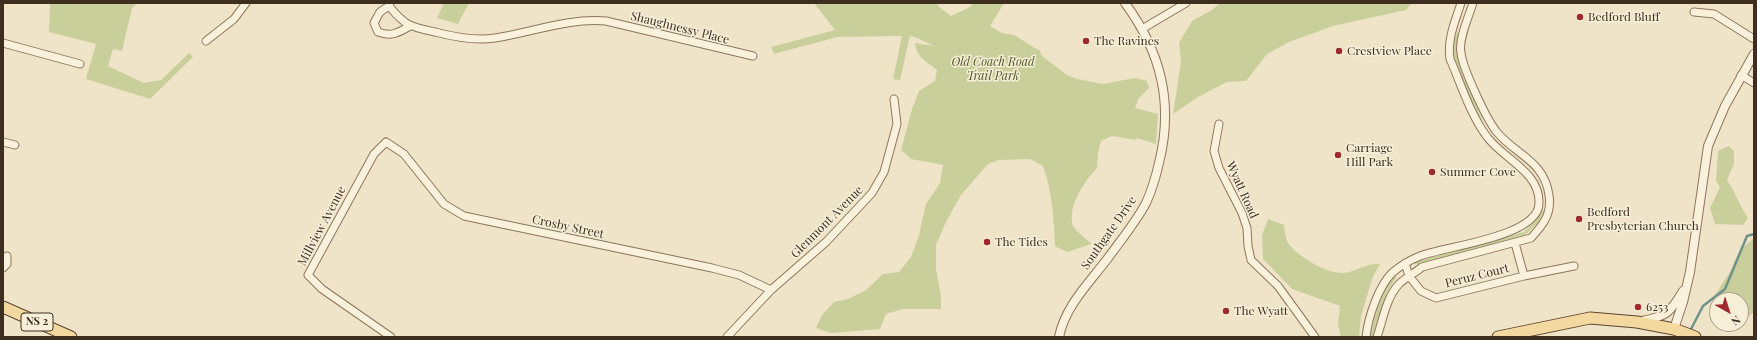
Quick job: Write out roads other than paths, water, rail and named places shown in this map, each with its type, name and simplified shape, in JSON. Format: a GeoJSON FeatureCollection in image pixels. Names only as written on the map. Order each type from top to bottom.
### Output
{"type":"FeatureCollection","features":[{"type":"Feature","properties":{"kind":"main road","name":"NS 2"},"geometry":{"type":"LineString","coordinates":[[3,307],[72,337]]}},
{"type":"Feature","properties":{"kind":"main road"},"geometry":{"type":"LineString","coordinates":[[1498,337],[1590,318],[1637,322],[1678,331],[1694,337]]}},
{"type":"Feature","properties":{"kind":"street"},"geometry":{"type":"LineString","coordinates":[[206,41],[234,19],[246,3]]}},
{"type":"Feature","properties":{"kind":"street","name":"Southgate Drive"},"geometry":{"type":"LineString","coordinates":[[1059,337],[1072,306],[1132,226],[1146,203],[1156,177],[1166,132],[1167,110],[1158,68],[1148,39],[1125,3]]}},
{"type":"Feature","properties":{"kind":"street"},"geometry":{"type":"LineString","coordinates":[[1142,29],[1186,3]]}},
{"type":"Feature","properties":{"kind":"street"},"geometry":{"type":"LineString","coordinates":[[1366,337],[1368,323],[1378,295],[1391,274],[1405,263],[1421,256],[1510,232],[1531,221],[1540,204],[1537,190],[1528,175],[1488,140],[1480,127],[1450,59],[1448,48],[1450,37],[1461,3]]}},
{"type":"Feature","properties":{"kind":"street"},"geometry":{"type":"LineString","coordinates":[[1377,337],[1392,294],[1399,284],[1409,276],[1422,267],[1530,238],[1543,224],[1550,205],[1547,183],[1537,167],[1497,132],[1488,120],[1469,77],[1460,53],[1462,38],[1473,3]]}},
{"type":"Feature","properties":{"kind":"street"},"geometry":{"type":"LineString","coordinates":[[389,5],[398,18],[410,26],[397,34],[386,36],[378,32],[374,23],[380,12],[389,5]]}},
{"type":"Feature","properties":{"kind":"street"},"geometry":{"type":"LineString","coordinates":[[1694,12],[1714,14],[1754,39]]}},
{"type":"Feature","properties":{"kind":"street","name":"Shaughnessy Place"},"geometry":{"type":"LineString","coordinates":[[410,26],[454,37],[473,39],[494,38],[563,22],[588,19],[606,21],[753,56]]}},
{"type":"Feature","properties":{"kind":"street"},"geometry":{"type":"LineString","coordinates":[[3,43],[80,64]]}},
{"type":"Feature","properties":{"kind":"street"},"geometry":{"type":"LineString","coordinates":[[1678,331],[1687,283],[1708,146],[1725,106],[1754,54]]}},
{"type":"Feature","properties":{"kind":"street"},"geometry":{"type":"LineString","coordinates":[[1741,75],[1754,83]]}},
{"type":"Feature","properties":{"kind":"street","name":"Glenmont Avenue"},"geometry":{"type":"LineString","coordinates":[[727,337],[771,290],[826,242],[872,193],[884,172],[897,124],[894,99]]}},
{"type":"Feature","properties":{"kind":"street","name":"Wyatt Road"},"geometry":{"type":"LineString","coordinates":[[1219,124],[1214,150],[1219,168],[1242,213],[1251,260],[1278,286],[1315,337]]}},
{"type":"Feature","properties":{"kind":"street"},"geometry":{"type":"LineString","coordinates":[[3,142],[14,145]]}},
{"type":"Feature","properties":{"kind":"street","name":"Crosby Street"},"geometry":{"type":"LineString","coordinates":[[386,142],[404,154],[444,204],[464,216],[712,268],[739,275],[771,290]]}},
{"type":"Feature","properties":{"kind":"street","name":"Millview Avenue"},"geometry":{"type":"LineString","coordinates":[[386,142],[374,154],[308,275],[322,290],[391,337]]}},
{"type":"Feature","properties":{"kind":"street","name":"Peruz Court"},"geometry":{"type":"LineString","coordinates":[[1515,243],[1524,276]]}},
{"type":"Feature","properties":{"kind":"street"},"geometry":{"type":"LineString","coordinates":[[3,268],[7,264],[7,256]]}},
{"type":"Feature","properties":{"kind":"street","name":"Peruz Court"},"geometry":{"type":"LineString","coordinates":[[1405,263],[1409,276],[1421,291],[1436,298],[1524,276],[1574,266]]}},
{"type":"Feature","properties":{"kind":"street"},"geometry":{"type":"LineString","coordinates":[[1637,322],[1661,317],[1669,311],[1677,302],[1687,283]]}},
{"type":"Feature","properties":{"kind":"waterway"},"geometry":{"type":"LineString","coordinates":[[1690,331],[1703,306],[1725,289],[1747,236],[1754,234]]}},
{"type":"Feature","properties":{"kind":"place","name":"Bedford Bluff"},"geometry":{"type":"Point","coordinates":[1580,17]}},
{"type":"Feature","properties":{"kind":"place","name":"The Ravines"},"geometry":{"type":"Point","coordinates":[1086,41]}},
{"type":"Feature","properties":{"kind":"place","name":"Crestview Place"},"geometry":{"type":"Point","coordinates":[1339,51]}},
{"type":"Feature","properties":{"kind":"place","name":"Carriage Hill Park"},"geometry":{"type":"Point","coordinates":[1338,155]}},
{"type":"Feature","properties":{"kind":"place","name":"Summer Cove"},"geometry":{"type":"Point","coordinates":[1432,172]}},
{"type":"Feature","properties":{"kind":"place","name":"Bedford Presbyterian Church"},"geometry":{"type":"Point","coordinates":[1579,219]}},
{"type":"Feature","properties":{"kind":"place","name":"The Tides"},"geometry":{"type":"Point","coordinates":[987,242]}},
{"type":"Feature","properties":{"kind":"place","name":"6253"},"geometry":{"type":"Point","coordinates":[1638,307]}},
{"type":"Feature","properties":{"kind":"place","name":"The Wyatt"},"geometry":{"type":"Point","coordinates":[1226,311]}},
{"type":"Feature","properties":{"kind":"park label","name":"Old Coach Road Trail Park"},"geometry":{"type":"Point","coordinates":[993,69]}}]}
